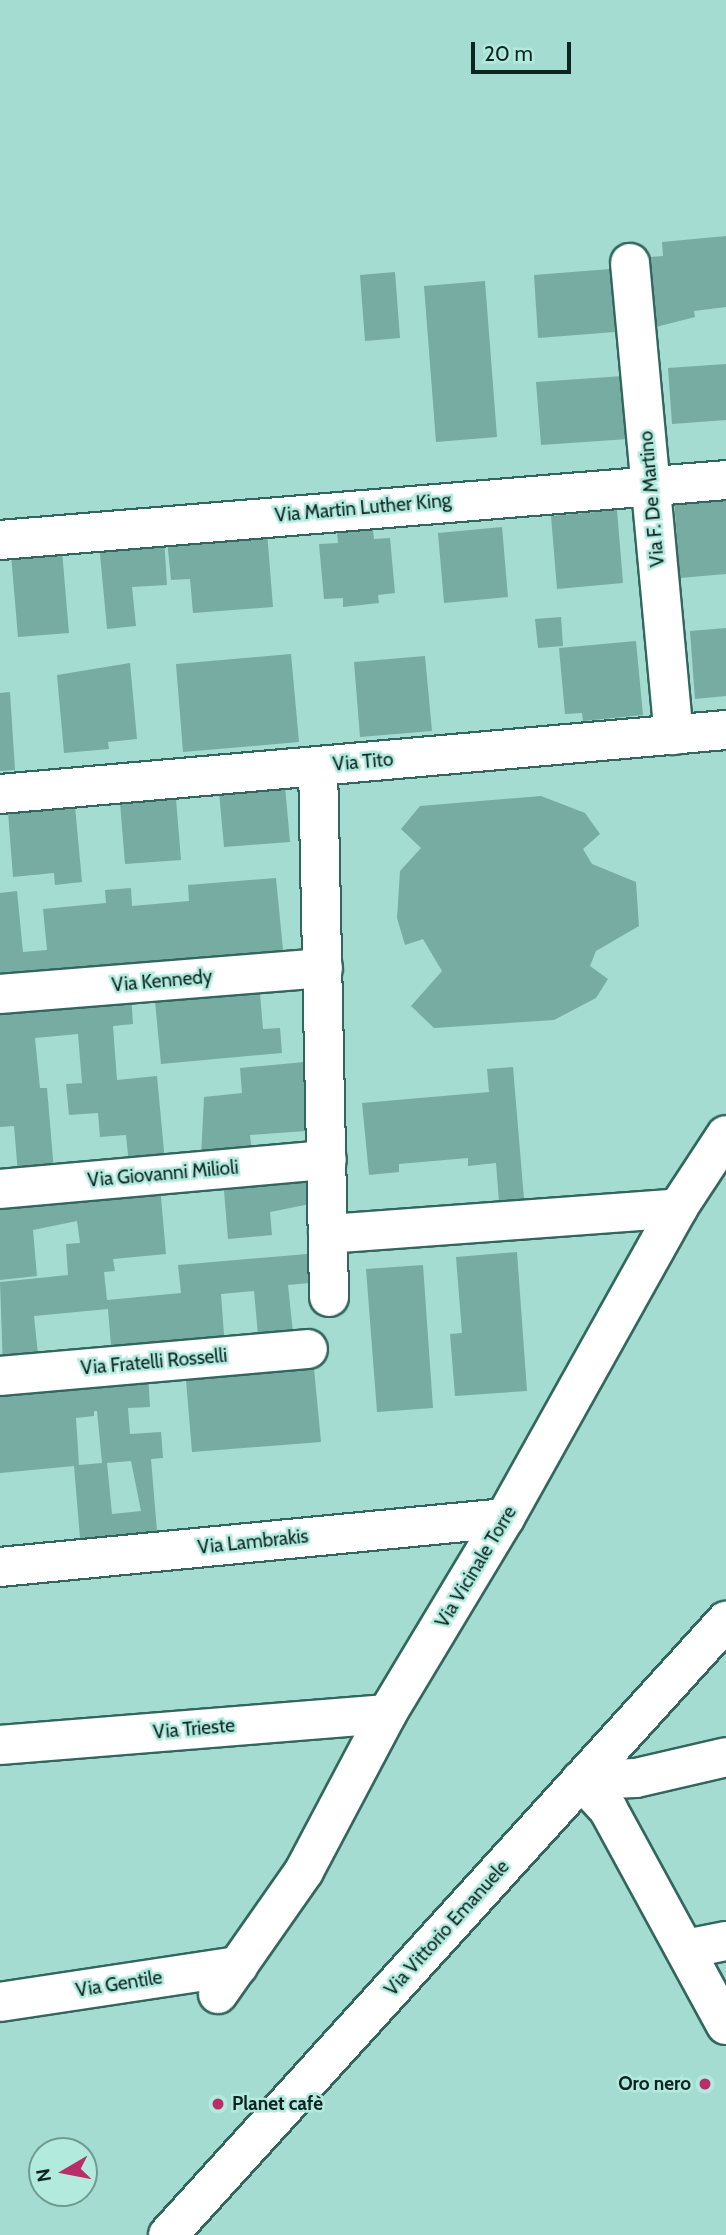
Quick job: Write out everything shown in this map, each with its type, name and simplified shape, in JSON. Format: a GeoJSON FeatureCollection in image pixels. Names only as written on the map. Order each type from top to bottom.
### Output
{"type":"FeatureCollection","features":[{"type":"Feature","properties":{"kind":"street","name":"Via F. De Martino"},"geometry":{"type":"LineString","coordinates":[[629,263],[674,735]]}},
{"type":"Feature","properties":{"kind":"street","name":"Via Martin Luther King"},"geometry":{"type":"LineString","coordinates":[[0,540],[650,483],[726,480]]}},
{"type":"Feature","properties":{"kind":"street","name":"Via Tito"},"geometry":{"type":"LineString","coordinates":[[0,794],[726,730]]}},
{"type":"Feature","properties":{"kind":"street"},"geometry":{"type":"LineString","coordinates":[[318,766],[329,1297]]}},
{"type":"Feature","properties":{"kind":"street","name":"Via Kennedy"},"geometry":{"type":"LineString","coordinates":[[0,994],[323,968]]}},
{"type":"Feature","properties":{"kind":"street","name":"Via Vicinale Torre"},"geometry":{"type":"LineString","coordinates":[[228,1980],[304,1871],[387,1714],[505,1518],[678,1208],[726,1135]]}},
{"type":"Feature","properties":{"kind":"street","name":"Via Giovanni Milioli"},"geometry":{"type":"LineString","coordinates":[[0,1189],[327,1160]]}},
{"type":"Feature","properties":{"kind":"street"},"geometry":{"type":"LineString","coordinates":[[328,1234],[678,1208]]}},
{"type":"Feature","properties":{"kind":"street","name":"Via Fratelli Rosselli"},"geometry":{"type":"LineString","coordinates":[[0,1376],[308,1349]]}},
{"type":"Feature","properties":{"kind":"street","name":"Via Lambrakis"},"geometry":{"type":"LineString","coordinates":[[0,1567],[505,1518]]}},
{"type":"Feature","properties":{"kind":"street","name":"Via Vittorio Emanuele"},"geometry":{"type":"LineString","coordinates":[[168,2235],[726,1621]]}},
{"type":"Feature","properties":{"kind":"street","name":"Via Trieste"},"geometry":{"type":"LineString","coordinates":[[0,1745],[387,1714]]}},
{"type":"Feature","properties":{"kind":"street"},"geometry":{"type":"LineString","coordinates":[[581,1780],[636,1778],[726,1757]]}},
{"type":"Feature","properties":{"kind":"street"},"geometry":{"type":"LineString","coordinates":[[581,1780],[608,1809],[687,1949],[726,2025]]}},
{"type":"Feature","properties":{"kind":"street"},"geometry":{"type":"LineString","coordinates":[[687,1949],[726,1941]]}},
{"type":"Feature","properties":{"kind":"street","name":"Via Gentile"},"geometry":{"type":"LineString","coordinates":[[0,2002],[228,1980]]}},
{"type":"Feature","properties":{"kind":"building"},"geometry":{"type":"Polygon","coordinates":[[[726,236],[726,307],[694,311],[695,317],[656,327],[650,257],[663,256],[662,242],[726,236]]]}},
{"type":"Feature","properties":{"kind":"building"},"geometry":{"type":"Polygon","coordinates":[[[610,269],[615,332],[538,338],[534,275],[610,269]]]}},
{"type":"Feature","properties":{"kind":"building"},"geometry":{"type":"Polygon","coordinates":[[[395,272],[400,338],[365,341],[360,275],[395,272]]]}},
{"type":"Feature","properties":{"kind":"building"},"geometry":{"type":"Polygon","coordinates":[[[485,281],[497,437],[436,442],[424,286],[485,281]]]}},
{"type":"Feature","properties":{"kind":"building"},"geometry":{"type":"Polygon","coordinates":[[[726,364],[726,420],[672,424],[668,368],[726,364]]]}},
{"type":"Feature","properties":{"kind":"building"},"geometry":{"type":"Polygon","coordinates":[[[623,376],[628,439],[541,445],[536,382],[623,376]]]}},
{"type":"Feature","properties":{"kind":"building"},"geometry":{"type":"Polygon","coordinates":[[[726,495],[726,574],[680,578],[674,499],[726,495]]]}},
{"type":"Feature","properties":{"kind":"building"},"geometry":{"type":"Polygon","coordinates":[[[617,510],[623,583],[557,589],[551,516],[617,510]]]}},
{"type":"Feature","properties":{"kind":"building"},"geometry":{"type":"Polygon","coordinates":[[[502,527],[508,597],[444,603],[438,533],[502,527]]]}},
{"type":"Feature","properties":{"kind":"building"},"geometry":{"type":"Polygon","coordinates":[[[373,529],[374,539],[390,538],[395,593],[378,595],[379,603],[343,607],[343,598],[324,599],[319,544],[338,543],[337,533],[373,529]]]}},
{"type":"Feature","properties":{"kind":"building"},"geometry":{"type":"Polygon","coordinates":[[[267,532],[273,607],[193,613],[190,579],[171,580],[167,540],[267,532]]]}},
{"type":"Feature","properties":{"kind":"building"},"geometry":{"type":"Polygon","coordinates":[[[164,539],[167,585],[132,587],[136,626],[107,629],[99,544],[164,539]]]}},
{"type":"Feature","properties":{"kind":"building"},"geometry":{"type":"Polygon","coordinates":[[[62,551],[69,633],[18,637],[11,555],[62,551]]]}},
{"type":"Feature","properties":{"kind":"building"},"geometry":{"type":"Polygon","coordinates":[[[561,617],[563,646],[538,648],[535,619],[561,617]]]}},
{"type":"Feature","properties":{"kind":"building"},"geometry":{"type":"Polygon","coordinates":[[[726,628],[726,696],[695,699],[690,631],[726,628]]]}},
{"type":"Feature","properties":{"kind":"building"},"geometry":{"type":"Polygon","coordinates":[[[636,641],[643,715],[583,721],[582,713],[565,714],[559,648],[636,641]]]}},
{"type":"Feature","properties":{"kind":"building"},"geometry":{"type":"Polygon","coordinates":[[[291,654],[299,742],[183,752],[176,664],[291,654]]]}},
{"type":"Feature","properties":{"kind":"building"},"geometry":{"type":"Polygon","coordinates":[[[425,656],[432,731],[360,737],[354,662],[425,656]]]}},
{"type":"Feature","properties":{"kind":"building"},"geometry":{"type":"Polygon","coordinates":[[[130,663],[137,739],[108,742],[109,749],[64,753],[57,675],[130,663]]]}},
{"type":"Feature","properties":{"kind":"building"},"geometry":{"type":"Polygon","coordinates":[[[10,692],[15,770],[0,771],[0,693],[10,692]]]}},
{"type":"Feature","properties":{"kind":"building"},"geometry":{"type":"Polygon","coordinates":[[[285,786],[290,842],[224,847],[219,792],[285,786]]]}},
{"type":"Feature","properties":{"kind":"building"},"geometry":{"type":"Polygon","coordinates":[[[541,796],[585,813],[600,834],[583,849],[592,864],[636,882],[639,926],[596,951],[590,966],[608,979],[596,998],[554,1020],[434,1028],[411,1006],[442,971],[423,939],[405,945],[397,918],[400,871],[421,848],[401,829],[420,806],[541,796]]]}},
{"type":"Feature","properties":{"kind":"building"},"geometry":{"type":"Polygon","coordinates":[[[176,799],[181,860],[125,864],[120,803],[176,799]]]}},
{"type":"Feature","properties":{"kind":"building"},"geometry":{"type":"Polygon","coordinates":[[[75,806],[82,882],[55,885],[54,873],[13,877],[8,812],[75,806]]]}},
{"type":"Feature","properties":{"kind":"building"},"geometry":{"type":"Polygon","coordinates":[[[276,878],[284,960],[0,983],[0,893],[17,891],[23,952],[47,950],[43,909],[106,903],[105,890],[131,888],[132,906],[189,901],[188,885],[276,878]]]}},
{"type":"Feature","properties":{"kind":"building"},"geometry":{"type":"Polygon","coordinates":[[[259,982],[263,1029],[280,1028],[282,1053],[161,1064],[154,991],[259,982]]]}},
{"type":"Feature","properties":{"kind":"building"},"geometry":{"type":"Polygon","coordinates":[[[131,994],[133,1024],[113,1026],[117,1080],[157,1076],[165,1162],[129,1165],[126,1135],[100,1137],[98,1113],[69,1115],[66,1084],[82,1083],[78,1034],[35,1038],[40,1088],[47,1088],[54,1171],[18,1174],[14,1126],[0,1127],[0,1006],[131,994]]]}},
{"type":"Feature","properties":{"kind":"building"},"geometry":{"type":"Polygon","coordinates":[[[304,1062],[306,1131],[250,1135],[252,1153],[201,1157],[204,1097],[242,1093],[240,1068],[304,1062]]]}},
{"type":"Feature","properties":{"kind":"building"},"geometry":{"type":"Polygon","coordinates":[[[513,1067],[524,1199],[499,1202],[496,1163],[468,1166],[468,1158],[399,1164],[399,1172],[369,1175],[362,1103],[489,1092],[487,1069],[513,1067]]]}},
{"type":"Feature","properties":{"kind":"building"},"geometry":{"type":"Polygon","coordinates":[[[307,1172],[310,1204],[270,1212],[272,1235],[228,1239],[223,1179],[307,1172]]]}},
{"type":"Feature","properties":{"kind":"building"},"geometry":{"type":"Polygon","coordinates":[[[160,1186],[166,1254],[113,1259],[115,1271],[104,1272],[107,1300],[181,1293],[178,1265],[307,1254],[310,1283],[288,1285],[294,1342],[259,1346],[254,1291],[221,1294],[225,1348],[112,1358],[108,1309],[34,1316],[39,1364],[3,1368],[0,1282],[68,1275],[66,1244],[80,1243],[77,1221],[33,1230],[37,1276],[0,1280],[0,1197],[160,1186]]]}},
{"type":"Feature","properties":{"kind":"building"},"geometry":{"type":"Polygon","coordinates":[[[517,1252],[527,1391],[455,1396],[450,1334],[462,1333],[456,1257],[517,1252]]]}},
{"type":"Feature","properties":{"kind":"building"},"geometry":{"type":"Polygon","coordinates":[[[423,1265],[433,1408],[377,1412],[366,1269],[423,1265]]]}},
{"type":"Feature","properties":{"kind":"building"},"geometry":{"type":"Polygon","coordinates":[[[313,1358],[321,1442],[192,1452],[185,1368],[313,1358]]]}},
{"type":"Feature","properties":{"kind":"building"},"geometry":{"type":"Polygon","coordinates":[[[148,1373],[150,1407],[128,1408],[130,1434],[161,1432],[163,1458],[151,1459],[158,1543],[81,1550],[74,1466],[0,1473],[0,1386],[148,1373]],[[94,1411],[94,1416],[76,1418],[79,1465],[102,1463],[97,1411],[94,1411]],[[131,1461],[107,1463],[112,1514],[141,1511],[131,1461]]]}},
{"type":"Feature","properties":{"kind":"place","name":"Oro nero"},"geometry":{"type":"Point","coordinates":[705,2084]}},
{"type":"Feature","properties":{"kind":"place","name":"Planet cafè"},"geometry":{"type":"Point","coordinates":[218,2104]}}]}
